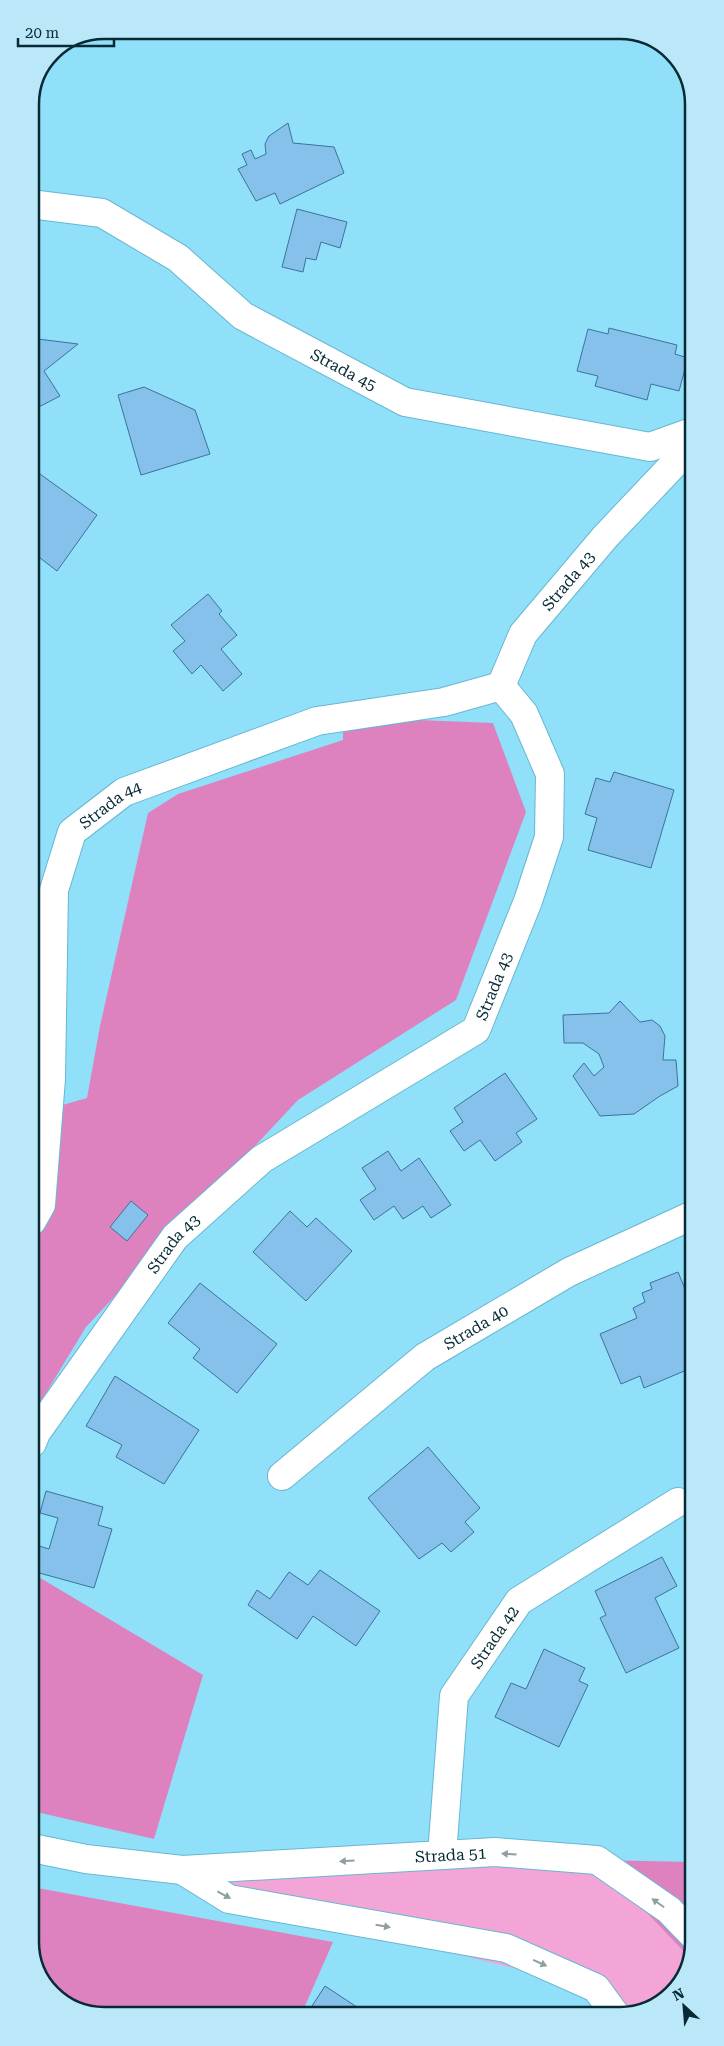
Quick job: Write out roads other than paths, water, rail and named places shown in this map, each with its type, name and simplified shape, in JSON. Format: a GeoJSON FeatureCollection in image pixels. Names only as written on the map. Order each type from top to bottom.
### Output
{"type":"FeatureCollection","features":[{"type":"Feature","properties":{"kind":"street","name":"Strada 45"},"geometry":{"type":"LineString","coordinates":[[39,205],[102,213],[178,258],[243,316],[354,373],[405,402],[650,447],[685,434]]}},
{"type":"Feature","properties":{"kind":"street","name":"Strada 43"},"geometry":{"type":"LineString","coordinates":[[39,1429],[175,1238],[262,1159],[476,1030],[528,901],[549,837],[550,774],[524,714],[502,686],[523,634],[605,537],[685,452]]}},
{"type":"Feature","properties":{"kind":"street","name":"Strada 44"},"geometry":{"type":"LineString","coordinates":[[39,1209],[41,1205],[51,1079],[54,890],[72,832],[124,792],[317,721],[444,702],[502,686]]}},
{"type":"Feature","properties":{"kind":"street","name":"Strada 40"},"geometry":{"type":"LineString","coordinates":[[282,1476],[425,1357],[569,1272],[685,1219]]}},
{"type":"Feature","properties":{"kind":"street","name":"Strada 42"},"geometry":{"type":"LineString","coordinates":[[442,1855],[454,1696],[519,1601],[678,1502]]}},
{"type":"Feature","properties":{"kind":"street","name":"Strada 51"},"geometry":{"type":"LineString","coordinates":[[39,1849],[86,1859],[182,1870],[495,1852],[597,1860],[669,1910],[685,1927]]}},
{"type":"Feature","properties":{"kind":"street","name":"Strada 51"},"geometry":{"type":"LineString","coordinates":[[182,1870],[228,1899],[506,1948],[596,1988],[611,2007]]}}]}
